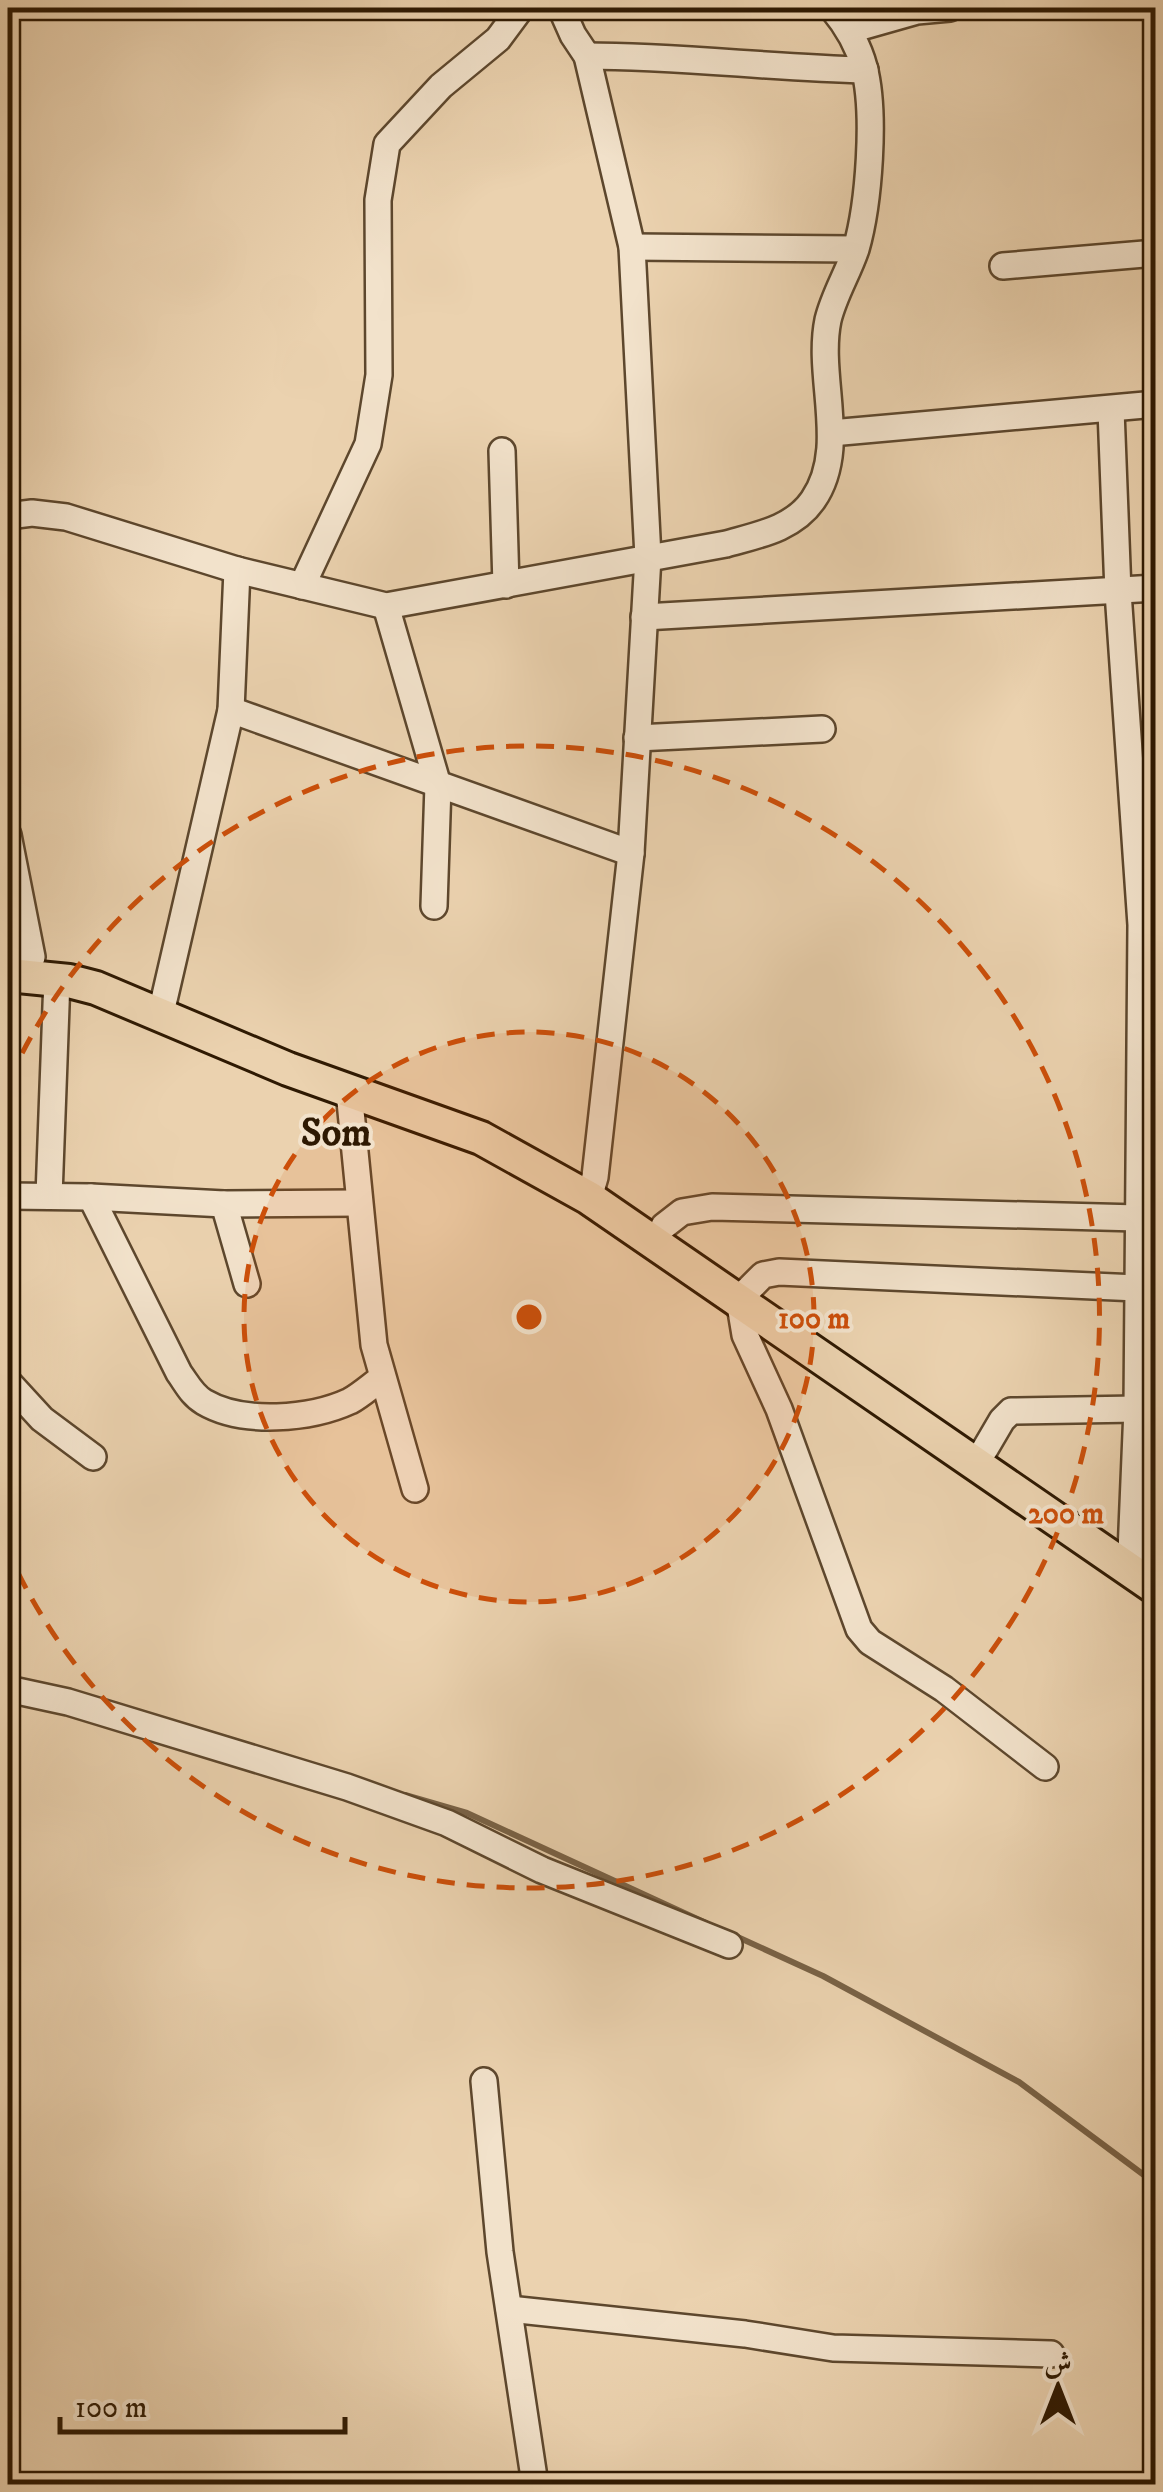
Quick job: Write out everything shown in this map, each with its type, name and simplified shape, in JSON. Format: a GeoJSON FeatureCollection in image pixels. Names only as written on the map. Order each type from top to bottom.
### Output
{"type":"FeatureCollection","features":[{"type":"Feature","properties":{"kind":"main road"},"geometry":{"type":"LineString","coordinates":[[16,961],[96,970],[242,1034],[469,1115],[664,1226],[954,1452],[1156,1588]]}},
{"type":"Feature","properties":{"kind":"main road"},"geometry":{"type":"LineString","coordinates":[[16,961],[57,979],[96,988],[184,1028],[481,1138],[592,1187],[1143,1560]]}},
{"type":"Feature","properties":{"kind":"street"},"geometry":{"type":"LineString","coordinates":[[302,586],[368,444],[373,424],[380,375],[378,200],[387,144],[441,86],[498,39],[521,8]]}},
{"type":"Feature","properties":{"kind":"street"},"geometry":{"type":"LineString","coordinates":[[562,8],[572,35],[587,56],[632,248],[648,557],[631,853],[592,1187]]}},
{"type":"Feature","properties":{"kind":"street"},"geometry":{"type":"LineString","coordinates":[[8,516],[32,513],[66,517],[237,570],[386,606],[740,540],[793,520],[812,501],[823,479],[831,434],[826,384],[828,322],[856,249],[868,160],[864,70],[850,30],[832,8]]}},
{"type":"Feature","properties":{"kind":"street"},"geometry":{"type":"LineString","coordinates":[[850,30],[916,12],[950,8]]}},
{"type":"Feature","properties":{"kind":"street"},"geometry":{"type":"LineString","coordinates":[[587,56],[648,56],[864,70]]}},
{"type":"Feature","properties":{"kind":"street"},"geometry":{"type":"LineString","coordinates":[[632,248],[856,249]]}},
{"type":"Feature","properties":{"kind":"street"},"geometry":{"type":"LineString","coordinates":[[1003,266],[1156,252]]}},
{"type":"Feature","properties":{"kind":"street"},"geometry":{"type":"LineString","coordinates":[[831,434],[1156,404]]}},
{"type":"Feature","properties":{"kind":"street"},"geometry":{"type":"LineString","coordinates":[[1111,410],[1118,592],[1148,925],[1137,1288],[1143,1560]]}},
{"type":"Feature","properties":{"kind":"street"},"geometry":{"type":"LineString","coordinates":[[502,450],[506,585]]}},
{"type":"Feature","properties":{"kind":"street"},"geometry":{"type":"LineString","coordinates":[[164,1000],[231,710],[237,570]]}},
{"type":"Feature","properties":{"kind":"street"},"geometry":{"type":"LineString","coordinates":[[644,617],[1156,588]]}},
{"type":"Feature","properties":{"kind":"street"},"geometry":{"type":"LineString","coordinates":[[386,606],[438,785],[434,906]]}},
{"type":"Feature","properties":{"kind":"street"},"geometry":{"type":"LineString","coordinates":[[231,710],[631,853]]}},
{"type":"Feature","properties":{"kind":"street"},"geometry":{"type":"LineString","coordinates":[[638,738],[822,729]]}},
{"type":"Feature","properties":{"kind":"street"},"geometry":{"type":"LineString","coordinates":[[8,835],[16,961]]}},
{"type":"Feature","properties":{"kind":"street"},"geometry":{"type":"LineString","coordinates":[[49,1196],[57,979]]}},
{"type":"Feature","properties":{"kind":"street"},"geometry":{"type":"LineString","coordinates":[[350,1091],[374,1345],[414,1489]]}},
{"type":"Feature","properties":{"kind":"street"},"geometry":{"type":"LineString","coordinates":[[8,1196],[91,1196],[224,1204],[358,1202]]}},
{"type":"Feature","properties":{"kind":"street"},"geometry":{"type":"LineString","coordinates":[[91,1196],[180,1373],[204,1402],[222,1410],[256,1415],[312,1412],[354,1399],[382,1378]]}},
{"type":"Feature","properties":{"kind":"street"},"geometry":{"type":"LineString","coordinates":[[224,1204],[248,1284]]}},
{"type":"Feature","properties":{"kind":"street"},"geometry":{"type":"LineString","coordinates":[[664,1226],[682,1212],[712,1207],[1138,1218]]}},
{"type":"Feature","properties":{"kind":"street"},"geometry":{"type":"LineString","coordinates":[[1045,1767],[960,1700],[870,1642],[859,1629],[780,1409],[745,1336],[745,1292],[770,1272],[1137,1288]]}},
{"type":"Feature","properties":{"kind":"street"},"geometry":{"type":"LineString","coordinates":[[8,1382],[42,1419],[93,1457]]}},
{"type":"Feature","properties":{"kind":"street"},"geometry":{"type":"LineString","coordinates":[[985,1450],[1011,1412],[1137,1409]]}},
{"type":"Feature","properties":{"kind":"street"},"geometry":{"type":"LineString","coordinates":[[8,1689],[68,1702],[364,1793],[447,1823],[559,1877],[729,1945]]}},
{"type":"Feature","properties":{"kind":"street"},"geometry":{"type":"LineString","coordinates":[[484,2080],[498,2236],[535,2484]]}},
{"type":"Feature","properties":{"kind":"street"},"geometry":{"type":"LineString","coordinates":[[509,2309],[745,2334],[833,2348],[1051,2354]]}},
{"type":"Feature","properties":{"kind":"waterway"},"geometry":{"type":"LineString","coordinates":[[405,1795],[467,1813],[706,1923]]}},
{"type":"Feature","properties":{"kind":"waterway"},"geometry":{"type":"LineString","coordinates":[[731,1934],[823,1976],[1019,2082],[1156,2184]]}},
{"type":"Feature","properties":{"kind":"district","name":"Som"},"geometry":{"type":"Point","coordinates":[336,1134]}}]}
